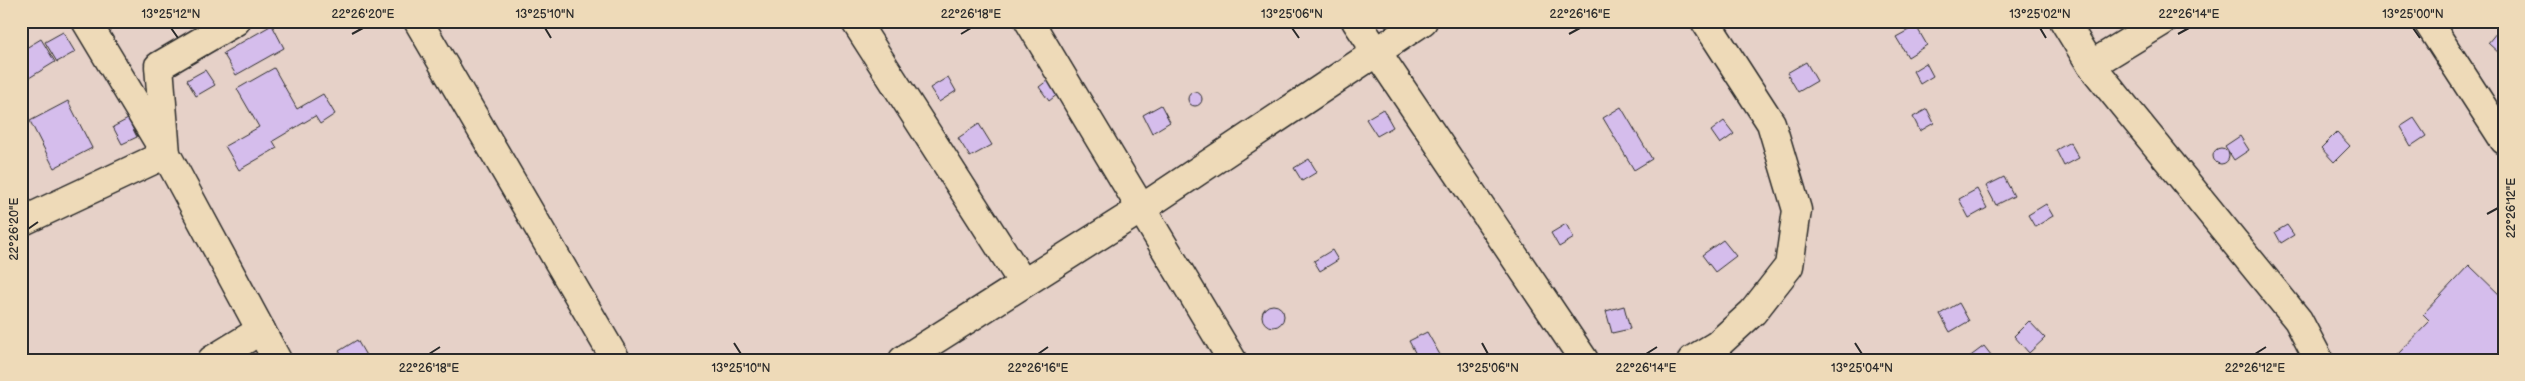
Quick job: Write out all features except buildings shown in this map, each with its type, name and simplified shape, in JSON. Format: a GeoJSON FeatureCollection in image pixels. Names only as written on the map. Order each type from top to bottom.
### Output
{"type":"FeatureCollection","features":[{"type":"Feature","properties":{"kind":"street"},"geometry":{"type":"LineString","coordinates":[[86,21],[166,154],[277,360]]}},
{"type":"Feature","properties":{"kind":"street"},"geometry":{"type":"LineString","coordinates":[[166,154],[158,66],[236,21]]}},
{"type":"Feature","properties":{"kind":"street"},"geometry":{"type":"LineString","coordinates":[[418,21],[616,360]]}},
{"type":"Feature","properties":{"kind":"street"},"geometry":{"type":"LineString","coordinates":[[855,21],[1023,283]]}},
{"type":"Feature","properties":{"kind":"street"},"geometry":{"type":"LineString","coordinates":[[1029,21],[1232,360]]}},
{"type":"Feature","properties":{"kind":"street"},"geometry":{"type":"LineString","coordinates":[[1356,21],[1584,360]]}},
{"type":"Feature","properties":{"kind":"street"},"geometry":{"type":"LineString","coordinates":[[903,360],[1141,209],[1423,21]]}},
{"type":"Feature","properties":{"kind":"street"},"geometry":{"type":"LineString","coordinates":[[1692,360],[1717,345],[1753,312],[1789,266],[1797,210],[1771,123],[1705,21]]}},
{"type":"Feature","properties":{"kind":"street"},"geometry":{"type":"LineString","coordinates":[[2064,21],[2091,65],[2298,320],[2319,360]]}},
{"type":"Feature","properties":{"kind":"street"},"geometry":{"type":"LineString","coordinates":[[2091,65],[2163,21]]}},
{"type":"Feature","properties":{"kind":"street"},"geometry":{"type":"LineString","coordinates":[[2427,21],[2504,140]]}},
{"type":"Feature","properties":{"kind":"street"},"geometry":{"type":"LineString","coordinates":[[21,222],[166,154]]}},
{"type":"Feature","properties":{"kind":"street"},"geometry":{"type":"LineString","coordinates":[[212,360],[261,330]]}}]}
